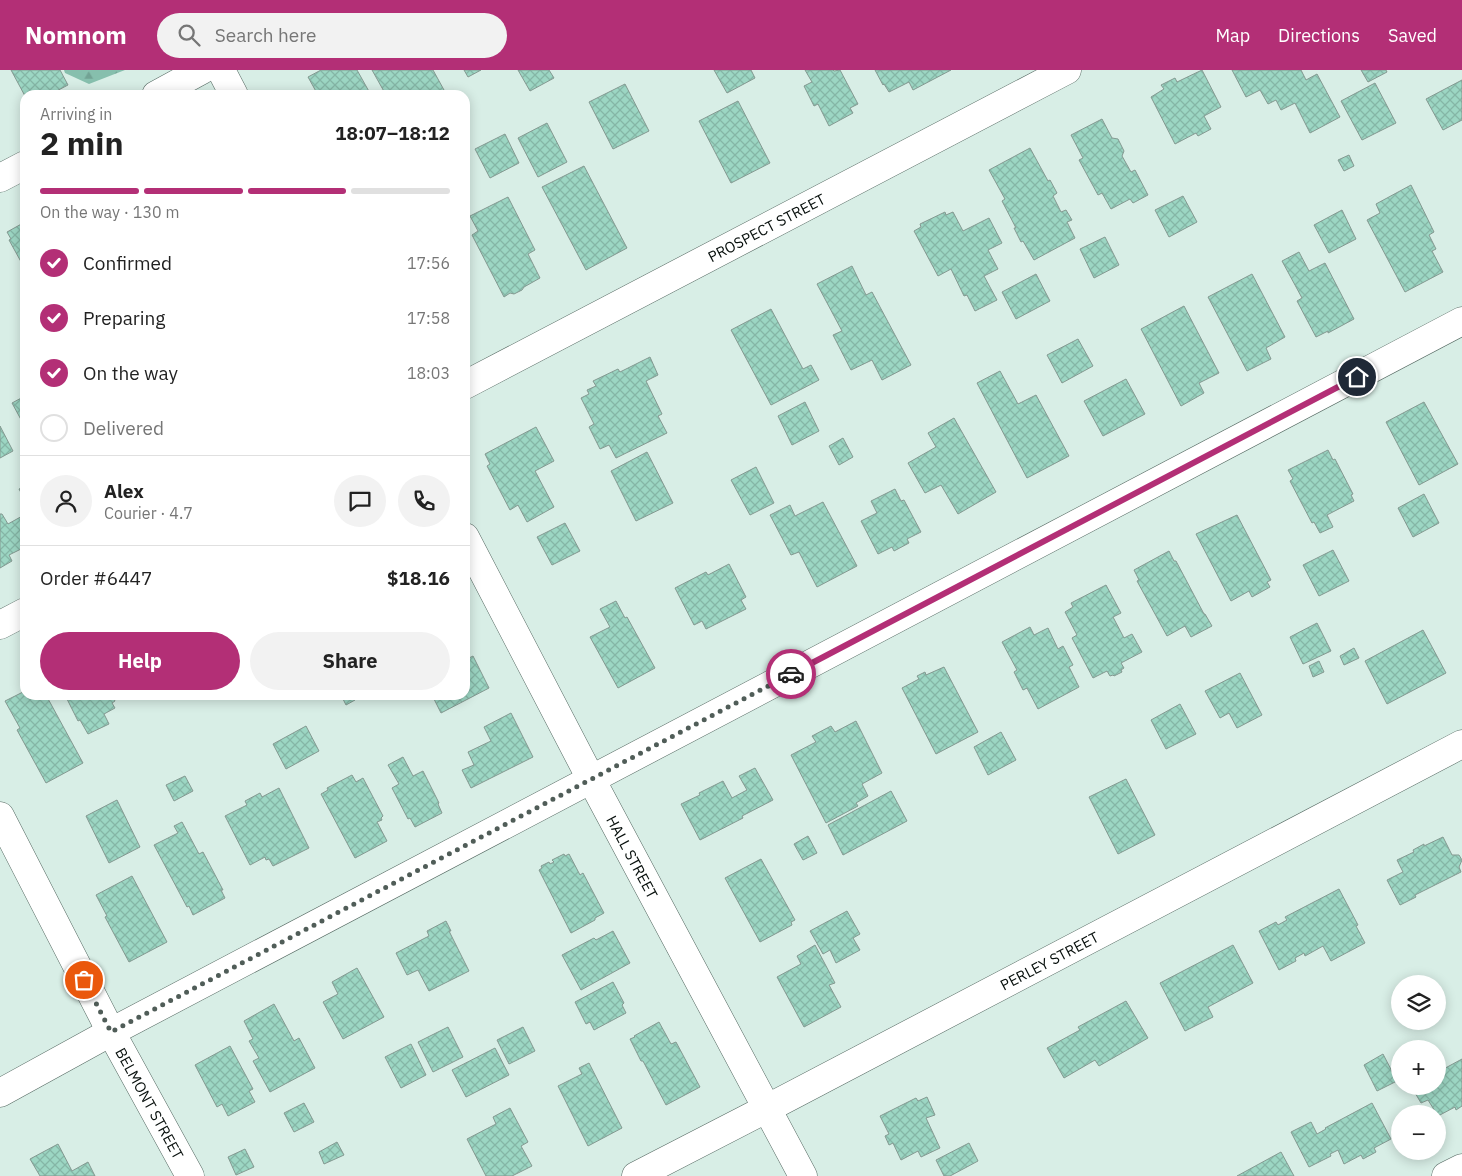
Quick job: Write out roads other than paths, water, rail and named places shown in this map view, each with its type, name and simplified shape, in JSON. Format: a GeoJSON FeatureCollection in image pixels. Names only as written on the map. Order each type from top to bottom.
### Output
{"type":"FeatureCollection","features":[{"type":"Feature","properties":{"kind":"street"},"geometry":{"type":"LineString","coordinates":[[165,90],[202,70]]}},
{"type":"Feature","properties":{"kind":"street"},"geometry":{"type":"LineString","coordinates":[[221,70],[231,90]]}},
{"type":"Feature","properties":{"kind":"street","name":"PROSPECT STREET"},"geometry":{"type":"LineString","coordinates":[[470,382],[1067,70]]}},
{"type":"Feature","properties":{"kind":"street"},"geometry":{"type":"LineString","coordinates":[[0,178],[20,168]]}},
{"type":"Feature","properties":{"kind":"street"},"geometry":{"type":"LineString","coordinates":[[0,1092],[1462,321]]}},
{"type":"Feature","properties":{"kind":"street","name":"HALL STREET"},"geometry":{"type":"LineString","coordinates":[[470,547],[591,779],[803,1176]]}},
{"type":"Feature","properties":{"kind":"street"},"geometry":{"type":"LineString","coordinates":[[0,625],[20,615]]}},
{"type":"Feature","properties":{"kind":"street","name":"PERLEY STREET"},"geometry":{"type":"LineString","coordinates":[[636,1176],[1462,744]]}},
{"type":"Feature","properties":{"kind":"street","name":"BELMONT STREET"},"geometry":{"type":"LineString","coordinates":[[0,816],[111,1032],[190,1176]]}},
{"type":"Feature","properties":{"kind":"street"},"geometry":{"type":"LineString","coordinates":[[1446,1176],[1462,1168]]}}]}
